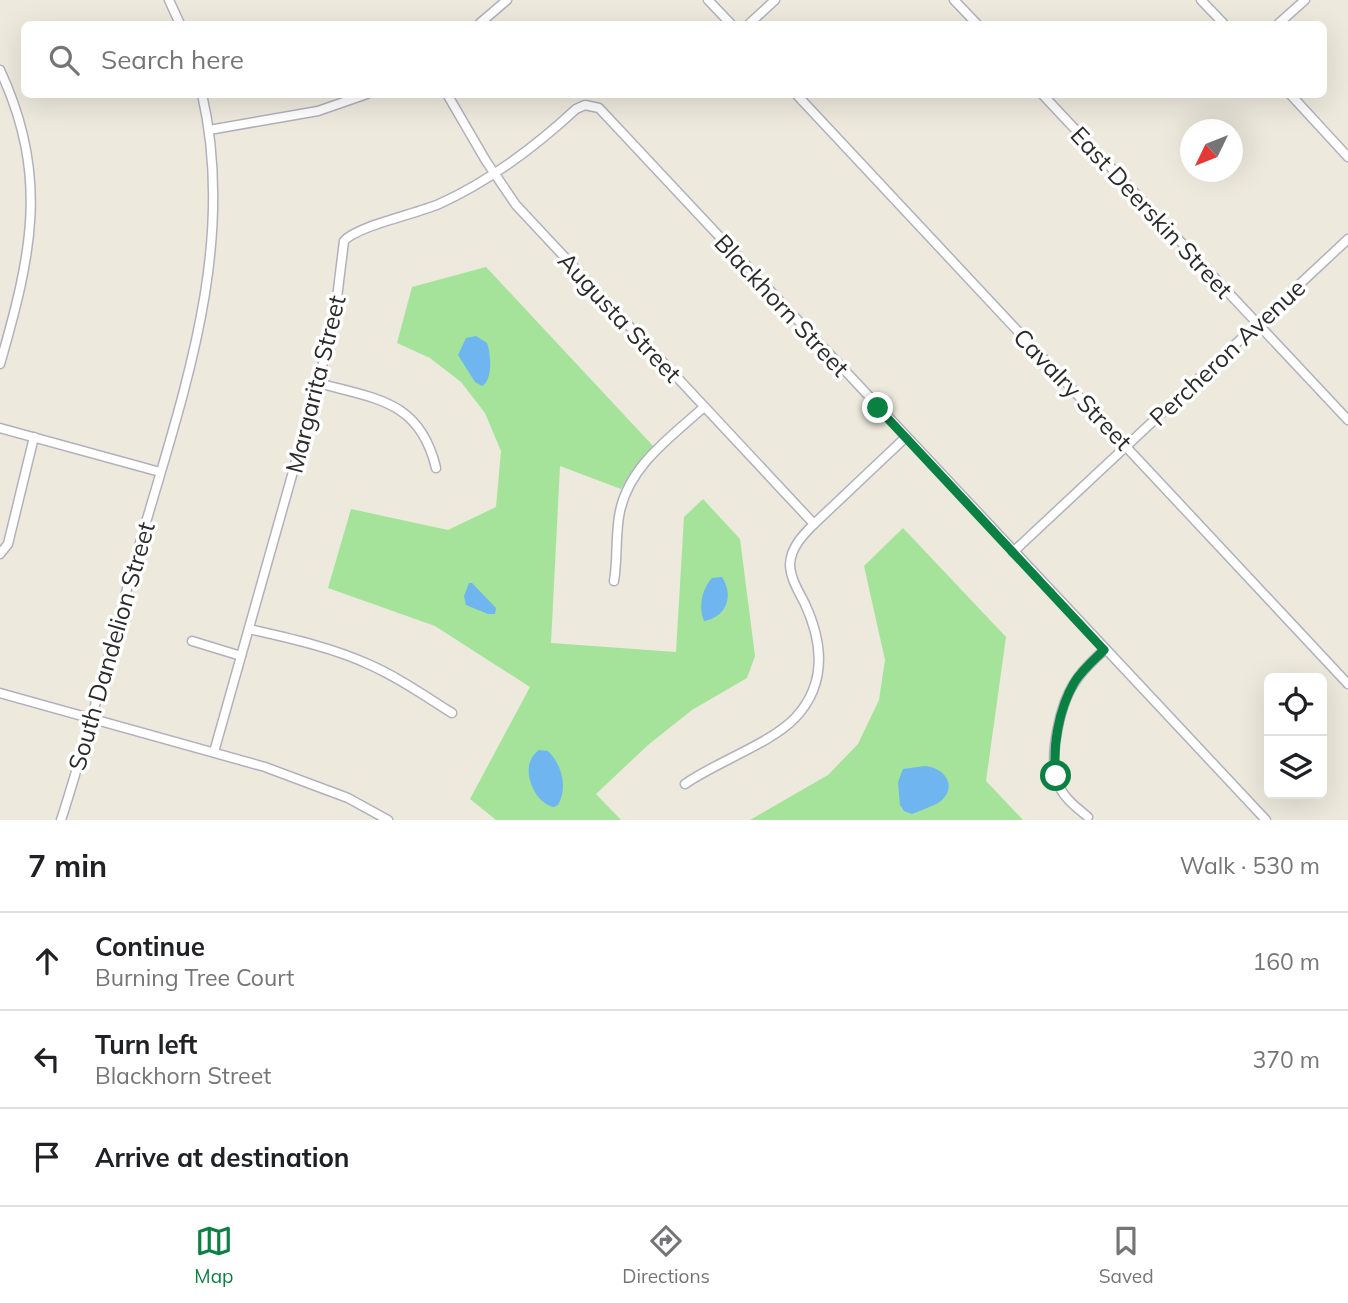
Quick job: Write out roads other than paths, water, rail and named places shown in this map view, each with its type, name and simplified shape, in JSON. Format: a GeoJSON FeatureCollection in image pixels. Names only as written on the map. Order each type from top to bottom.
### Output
{"type":"FeatureCollection","features":[{"type":"Feature","properties":{"kind":"street"},"geometry":{"type":"LineString","coordinates":[[169,0],[179,21]]}},
{"type":"Feature","properties":{"kind":"street"},"geometry":{"type":"LineString","coordinates":[[482,21],[507,0]]}},
{"type":"Feature","properties":{"kind":"street"},"geometry":{"type":"LineString","coordinates":[[708,0],[728,21]]}},
{"type":"Feature","properties":{"kind":"street"},"geometry":{"type":"LineString","coordinates":[[752,21],[775,0]]}},
{"type":"Feature","properties":{"kind":"street"},"geometry":{"type":"LineString","coordinates":[[954,0],[974,21]]}},
{"type":"Feature","properties":{"kind":"street"},"geometry":{"type":"LineString","coordinates":[[1201,0],[1221,21]]}},
{"type":"Feature","properties":{"kind":"street"},"geometry":{"type":"LineString","coordinates":[[1281,21],[1305,0]]}},
{"type":"Feature","properties":{"kind":"street"},"geometry":{"type":"LineString","coordinates":[[0,69],[13,100],[24,139],[32,208],[27,262],[0,364]]}},
{"type":"Feature","properties":{"kind":"street","name":"South Dandelion Street"},"geometry":{"type":"LineString","coordinates":[[61,820],[200,325],[211,263],[215,194],[209,130],[203,98]]}},
{"type":"Feature","properties":{"kind":"street"},"geometry":{"type":"LineString","coordinates":[[209,130],[318,111],[355,98]]}},
{"type":"Feature","properties":{"kind":"street","name":"Augusta Street"},"geometry":{"type":"LineString","coordinates":[[449,98],[516,205],[814,524]]}},
{"type":"Feature","properties":{"kind":"street","name":"Cavalry Street"},"geometry":{"type":"LineString","coordinates":[[800,98],[1348,684]]}},
{"type":"Feature","properties":{"kind":"street","name":"East Deerskin Street"},"geometry":{"type":"LineString","coordinates":[[1046,98],[1348,420]]}},
{"type":"Feature","properties":{"kind":"street"},"geometry":{"type":"LineString","coordinates":[[1294,98],[1348,157]]}},
{"type":"Feature","properties":{"kind":"street","name":"Blackhorn Street"},"geometry":{"type":"LineString","coordinates":[[581,106],[593,105],[599,108],[1266,820]]}},
{"type":"Feature","properties":{"kind":"street","name":"Margarita Street"},"geometry":{"type":"LineString","coordinates":[[214,752],[318,383],[335,314],[344,242],[352,234],[440,204],[522,156],[581,106]]}},
{"type":"Feature","properties":{"kind":"street","name":"Percheron Avenue"},"geometry":{"type":"LineString","coordinates":[[1013,552],[1348,239]]}},
{"type":"Feature","properties":{"kind":"street"},"geometry":{"type":"LineString","coordinates":[[318,383],[373,398],[407,414],[425,435],[436,468]]}},
{"type":"Feature","properties":{"kind":"street"},"geometry":{"type":"LineString","coordinates":[[614,581],[620,510],[632,478],[652,455],[705,407]]}},
{"type":"Feature","properties":{"kind":"street"},"geometry":{"type":"LineString","coordinates":[[0,428],[160,472]]}},
{"type":"Feature","properties":{"kind":"street"},"geometry":{"type":"LineString","coordinates":[[685,783],[779,731],[794,719],[812,694],[818,677],[820,648],[812,619],[797,588],[790,564],[796,545],[814,524],[906,437]]}},
{"type":"Feature","properties":{"kind":"street"},"geometry":{"type":"LineString","coordinates":[[0,554],[8,544],[34,438]]}},
{"type":"Feature","properties":{"kind":"street"},"geometry":{"type":"LineString","coordinates":[[249,629],[367,663],[397,678],[452,713]]}},
{"type":"Feature","properties":{"kind":"street"},"geometry":{"type":"LineString","coordinates":[[192,640],[241,656]]}},
{"type":"Feature","properties":{"kind":"street"},"geometry":{"type":"LineString","coordinates":[[1088,817],[1070,801],[1059,786],[1055,747],[1069,694],[1086,667],[1104,650]]}},
{"type":"Feature","properties":{"kind":"street"},"geometry":{"type":"LineString","coordinates":[[0,693],[214,752],[309,782],[348,798],[388,820]]}},
{"type":"Feature","properties":{"kind":"water"},"geometry":{"type":"Polygon","coordinates":[[[476,336],[487,343],[489,354],[488,378],[482,386],[475,382],[458,355],[466,338],[476,336]]]}},
{"type":"Feature","properties":{"kind":"water"},"geometry":{"type":"Polygon","coordinates":[[[722,577],[726,584],[726,604],[718,615],[704,621],[701,610],[703,593],[712,578],[722,577]]]}},
{"type":"Feature","properties":{"kind":"water"},"geometry":{"type":"Polygon","coordinates":[[[469,583],[496,608],[495,614],[466,605],[464,596],[469,583]]]}},
{"type":"Feature","properties":{"kind":"water"},"geometry":{"type":"Polygon","coordinates":[[[539,750],[548,751],[562,776],[563,791],[558,805],[554,807],[540,799],[531,783],[529,765],[539,750]]]}},
{"type":"Feature","properties":{"kind":"water"},"geometry":{"type":"Polygon","coordinates":[[[925,766],[943,773],[949,788],[940,802],[912,814],[904,811],[900,805],[898,782],[903,769],[925,766]]]}}]}
